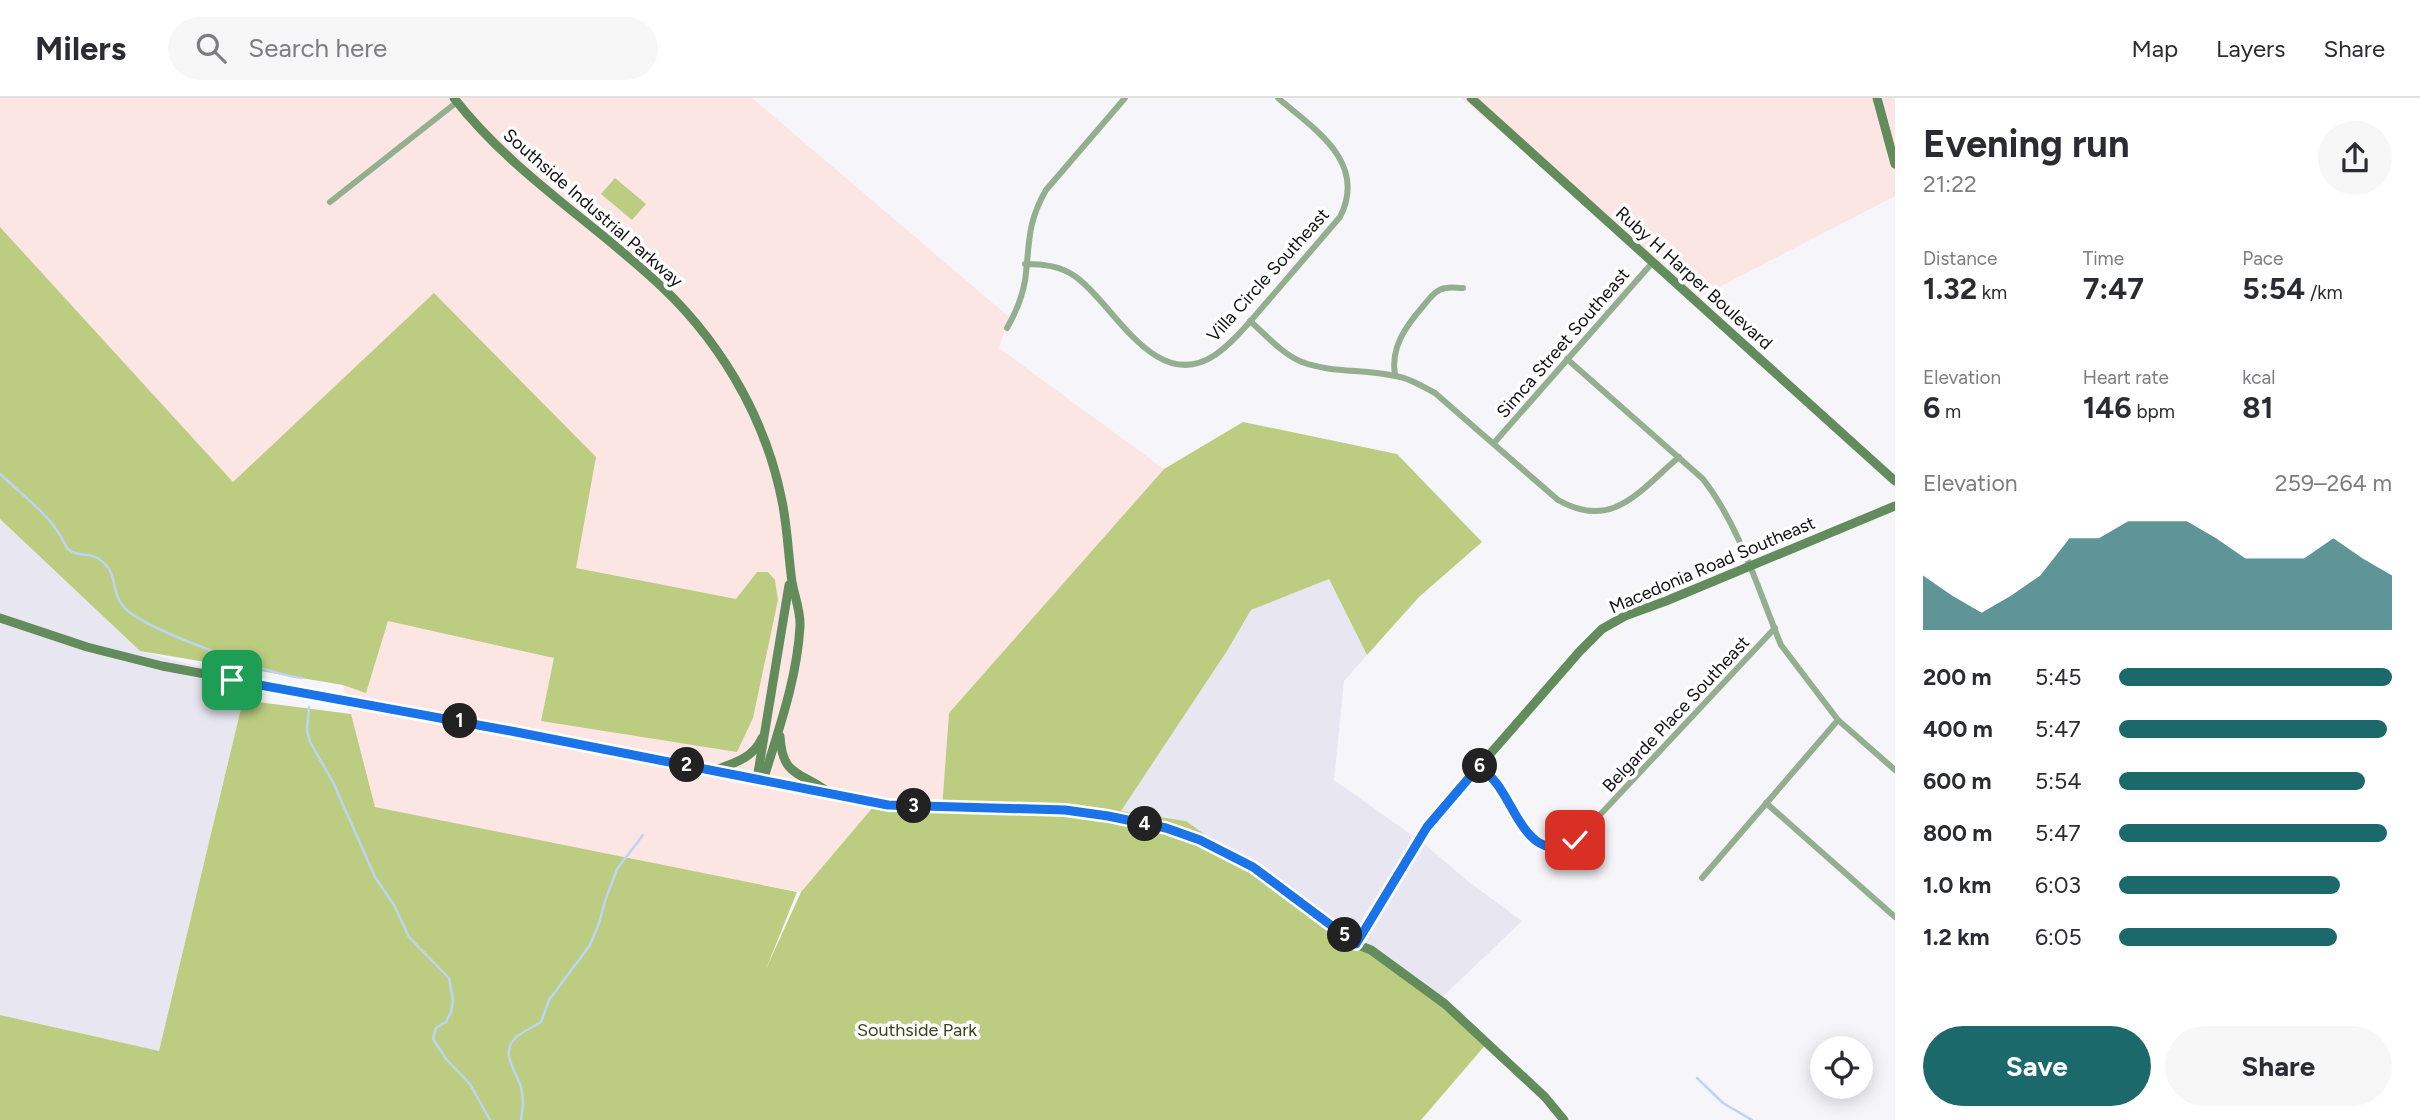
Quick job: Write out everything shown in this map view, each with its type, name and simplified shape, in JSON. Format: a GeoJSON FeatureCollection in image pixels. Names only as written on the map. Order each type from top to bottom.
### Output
{"type":"FeatureCollection","features":[{"type":"Feature","properties":{"kind":"street"},"geometry":{"type":"LineString","coordinates":[[1007,328],[1021,296],[1031,223],[1046,190],[1125,98]]}},
{"type":"Feature","properties":{"kind":"street","name":"Villa Circle Southeast"},"geometry":{"type":"LineString","coordinates":[[1026,264],[1051,265],[1075,276],[1114,318],[1154,355],[1172,363],[1188,365],[1213,356],[1229,344],[1340,217],[1347,198],[1347,174],[1340,156],[1278,98]]}},
{"type":"Feature","properties":{"kind":"street","name":"Ruby H Harper Boulevard"},"geometry":{"type":"LineString","coordinates":[[1471,98],[1895,481]]}},
{"type":"Feature","properties":{"kind":"street"},"geometry":{"type":"LineString","coordinates":[[1877,98],[1895,164]]}},
{"type":"Feature","properties":{"kind":"street"},"geometry":{"type":"LineString","coordinates":[[330,202],[456,100]]}},
{"type":"Feature","properties":{"kind":"street","name":"Southside Industrial Parkway"},"geometry":{"type":"LineString","coordinates":[[456,100],[499,148],[677,301],[721,356],[755,418],[771,458],[782,499],[800,624],[779,732],[760,780]]}},
{"type":"Feature","properties":{"kind":"street","name":"Simca Street Southeast"},"geometry":{"type":"LineString","coordinates":[[1494,443],[1653,261]]}},
{"type":"Feature","properties":{"kind":"street"},"geometry":{"type":"LineString","coordinates":[[1395,376],[1395,354],[1409,322],[1432,295],[1444,288],[1463,288]]}},
{"type":"Feature","properties":{"kind":"street"},"geometry":{"type":"LineString","coordinates":[[1250,321],[1278,346],[1304,363],[1395,376],[1415,382],[1435,393],[1558,500],[1573,508],[1591,512],[1608,511],[1625,503],[1679,457]]}},
{"type":"Feature","properties":{"kind":"street"},"geometry":{"type":"LineString","coordinates":[[1567,359],[1703,479],[1720,501],[1789,658],[1838,720],[1895,770]]}},
{"type":"Feature","properties":{"kind":"street","name":"Macedonia Road Southeast"},"geometry":{"type":"LineString","coordinates":[[1356,944],[1427,827],[1602,629],[1625,616],[1895,506]]}},
{"type":"Feature","properties":{"kind":"street","name":"Southside Industrial Parkway"},"geometry":{"type":"LineString","coordinates":[[760,780],[791,576]]}},
{"type":"Feature","properties":{"kind":"street"},"geometry":{"type":"LineString","coordinates":[[0,617],[87,647],[162,666],[832,795],[888,805],[1065,810],[1166,828],[1200,840],[1253,867],[1356,944],[1371,950],[1445,1004],[1545,1097],[1564,1120]]}},
{"type":"Feature","properties":{"kind":"street","name":"Belgarde Place Southeast"},"geometry":{"type":"LineString","coordinates":[[1480,765],[1500,788],[1518,820],[1533,839],[1549,846],[1566,846],[1583,833],[1775,628]]}},
{"type":"Feature","properties":{"kind":"street"},"geometry":{"type":"LineString","coordinates":[[772,692],[788,694]]}},
{"type":"Feature","properties":{"kind":"street"},"geometry":{"type":"LineString","coordinates":[[1702,878],[1838,720]]}},
{"type":"Feature","properties":{"kind":"street"},"geometry":{"type":"LineString","coordinates":[[713,770],[746,758],[759,746],[766,730]]}},
{"type":"Feature","properties":{"kind":"street"},"geometry":{"type":"LineString","coordinates":[[779,732],[780,754],[792,771],[815,782],[832,795]]}},
{"type":"Feature","properties":{"kind":"street"},"geometry":{"type":"LineString","coordinates":[[1766,803],[1895,917]]}},
{"type":"Feature","properties":{"kind":"shaded area"},"geometry":{"type":"Polygon","coordinates":[[[0,98],[752,98],[1009,317],[999,348],[1164,469],[949,713],[942,809],[879,800],[801,892],[482,832],[374,807],[343,685],[233,483],[0,227],[0,98]]]}},
{"type":"Feature","properties":{"kind":"shaded area"},"geometry":{"type":"Polygon","coordinates":[[[1461,98],[1895,98],[1895,196],[1698,298],[1461,98]]]}},
{"type":"Feature","properties":{"kind":"shaded area"},"geometry":{"type":"Polygon","coordinates":[[[0,519],[140,651],[243,678],[243,700],[159,1052],[0,1015],[0,519]]]}},
{"type":"Feature","properties":{"kind":"shaded area"},"geometry":{"type":"Polygon","coordinates":[[[1329,579],[1367,655],[1344,681],[1334,780],[1423,843],[1469,882],[1522,921],[1437,1002],[1186,821],[1121,811],[1227,651],[1251,610],[1329,579]]]}},
{"type":"Feature","properties":{"kind":"green space"},"geometry":{"type":"Polygon","coordinates":[[[615,178],[646,204],[632,220],[601,194],[615,178]]]}},
{"type":"Feature","properties":{"kind":"green space"},"geometry":{"type":"Polygon","coordinates":[[[0,227],[233,482],[434,293],[596,457],[576,568],[736,599],[757,572],[768,572],[775,580],[778,600],[753,718],[737,752],[541,721],[554,658],[388,621],[366,693],[343,685],[140,651],[0,519],[0,227]]]}},
{"type":"Feature","properties":{"kind":"green space","name":"Southside Park"},"geometry":{"type":"Polygon","coordinates":[[[1243,422],[1397,454],[1482,542],[1419,597],[1367,655],[1329,579],[1251,610],[1227,651],[1121,811],[1186,821],[1370,952],[1488,1042],[1421,1120],[0,1120],[0,1015],[159,1051],[243,700],[351,714],[375,807],[797,892],[766,969],[801,892],[879,800],[942,809],[949,713],[1164,469],[1243,422]]]}},
{"type":"Feature","properties":{"kind":"waterway"},"geometry":{"type":"LineString","coordinates":[[0,474],[47,518],[70,550],[93,556],[106,565],[122,605],[141,620],[212,651],[264,669],[302,678]]}},
{"type":"Feature","properties":{"kind":"waterway"},"geometry":{"type":"LineString","coordinates":[[309,707],[307,730],[310,742],[333,782],[375,877],[394,905],[409,937],[449,978],[453,1001],[451,1012],[446,1022],[436,1028],[433,1039],[446,1059],[470,1084],[490,1120]]}},
{"type":"Feature","properties":{"kind":"waterway"},"geometry":{"type":"LineString","coordinates":[[521,1120],[522,1091],[510,1059],[510,1046],[514,1039],[541,1022],[549,1000],[590,945],[617,869],[643,835]]}},
{"type":"Feature","properties":{"kind":"waterway"},"geometry":{"type":"LineString","coordinates":[[1697,1078],[1723,1103],[1752,1120]]}},
{"type":"Feature","properties":{"kind":"route"},"geometry":{"type":"LineString","coordinates":[[232,680],[511,731],[860,801],[888,805],[1065,810],[1166,828],[1200,840],[1253,867],[1356,944],[1427,827],[1480,765],[1500,788],[1518,820],[1533,839],[1541,844],[1558,847],[1566,846],[1575,840]]}}]}
